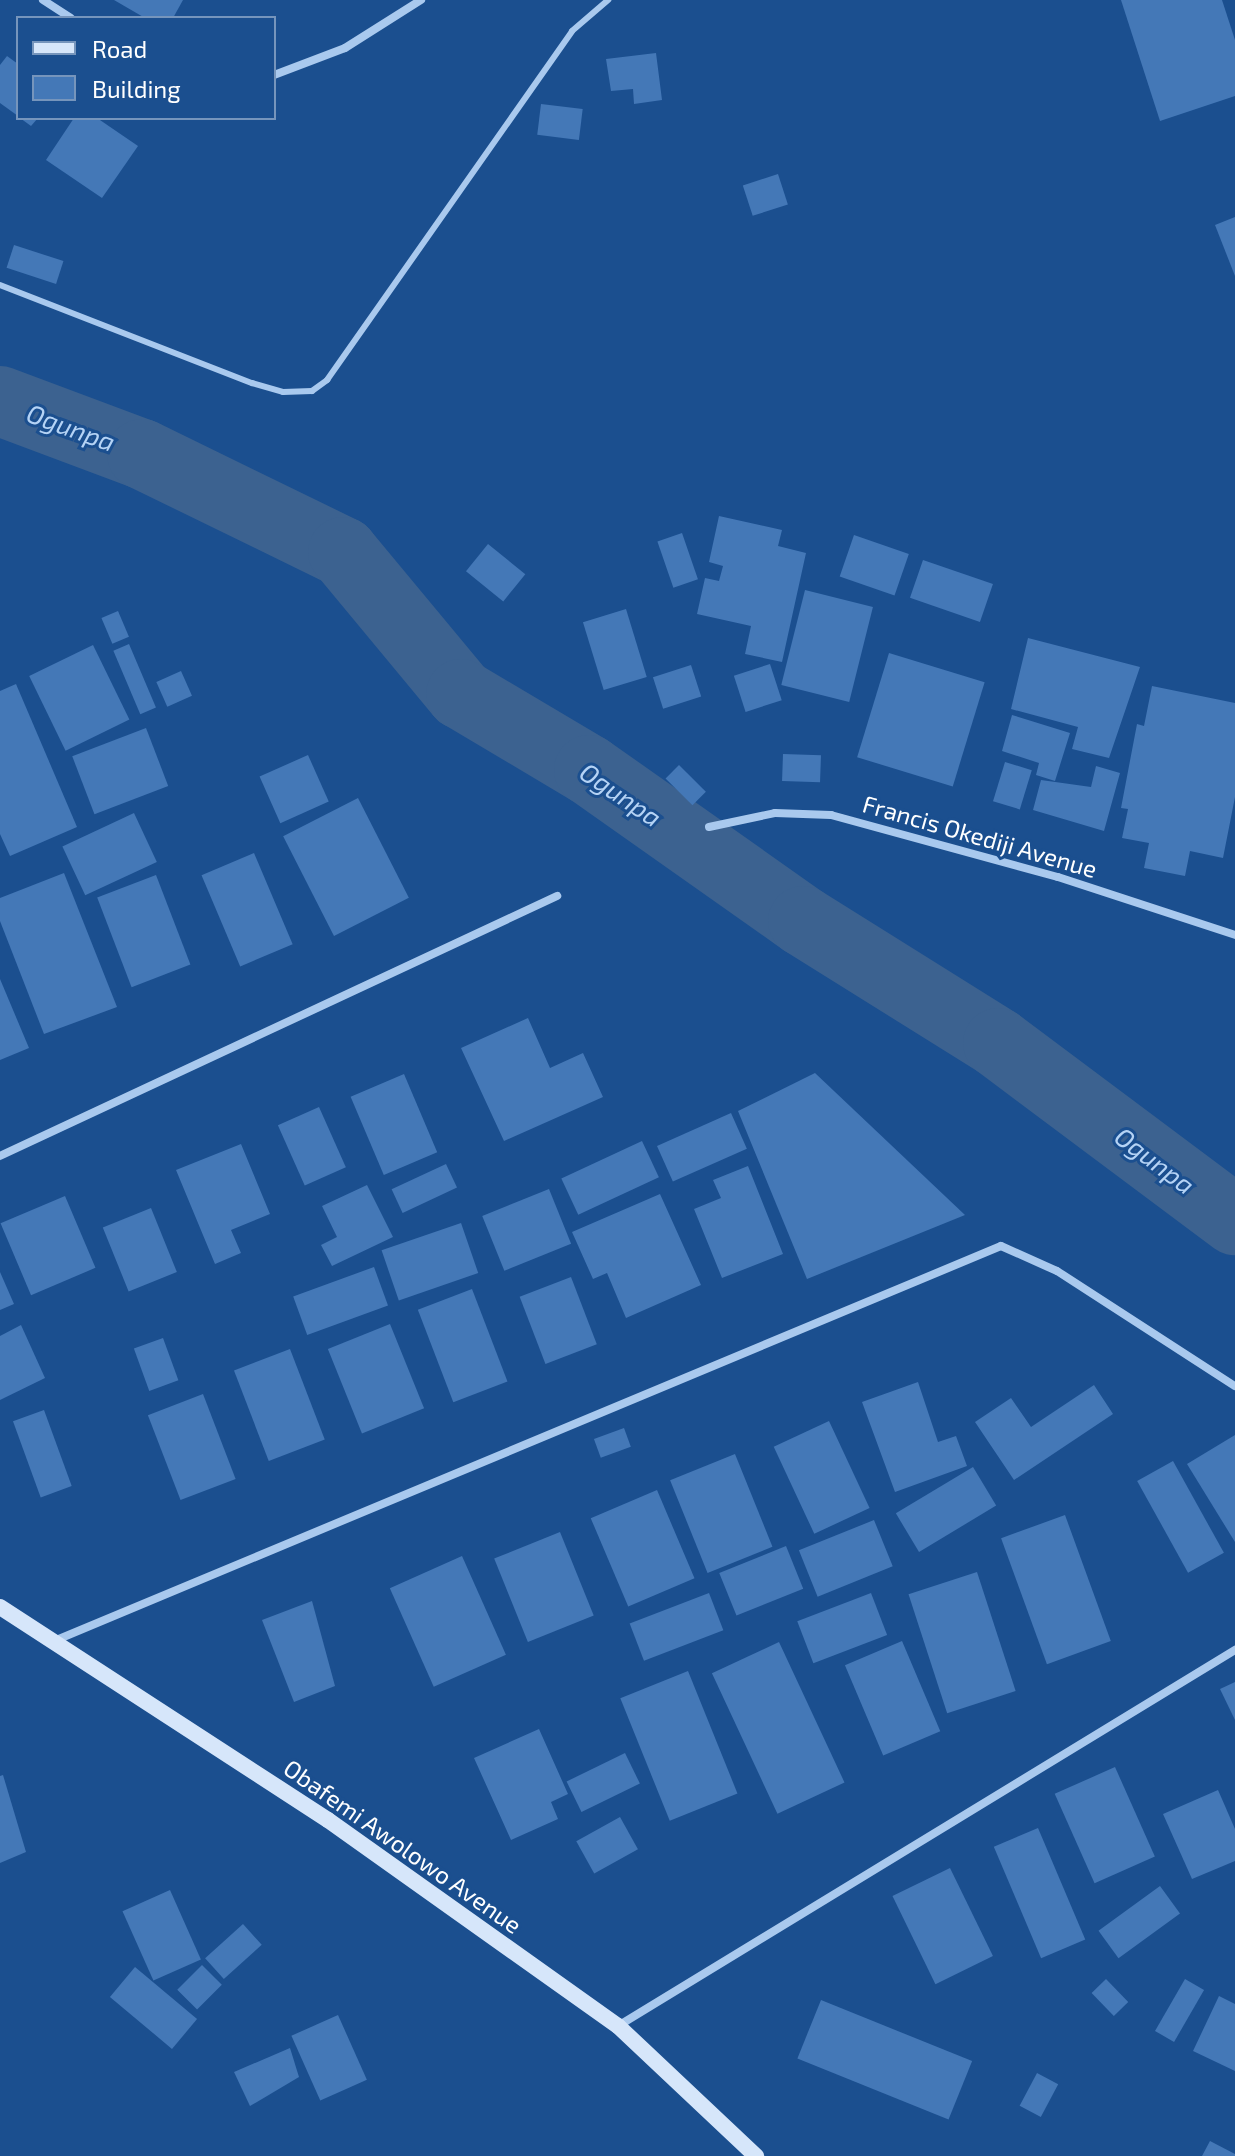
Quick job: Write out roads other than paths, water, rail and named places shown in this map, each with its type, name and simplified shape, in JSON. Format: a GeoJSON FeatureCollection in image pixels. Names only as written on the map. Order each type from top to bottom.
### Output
{"type":"FeatureCollection","features":[{"type":"Feature","properties":{"kind":"main road","name":"Obafemi Awolowo Avenue"},"geometry":{"type":"LineString","coordinates":[[0,1607],[328,1820],[618,2026],[756,2156]]}},
{"type":"Feature","properties":{"kind":"street"},"geometry":{"type":"LineString","coordinates":[[43,0],[68,16]]}},
{"type":"Feature","properties":{"kind":"street"},"geometry":{"type":"LineString","coordinates":[[276,74],[345,48],[421,0]]}},
{"type":"Feature","properties":{"kind":"street","name":"Francis Okediji Avenue"},"geometry":{"type":"LineString","coordinates":[[709,827],[775,813],[831,815],[1058,877],[1235,935]]}},
{"type":"Feature","properties":{"kind":"street"},"geometry":{"type":"LineString","coordinates":[[0,1156],[557,896]]}},
{"type":"Feature","properties":{"kind":"street"},"geometry":{"type":"LineString","coordinates":[[51,1642],[1001,1246],[1057,1271],[1235,1386]]}},
{"type":"Feature","properties":{"kind":"street"},"geometry":{"type":"LineString","coordinates":[[618,2026],[1235,1650]]}},
{"type":"Feature","properties":{"kind":"lane"},"geometry":{"type":"LineString","coordinates":[[0,285],[252,383],[283,392],[312,391],[327,380],[572,31],[608,0]]}},
{"type":"Feature","properties":{"kind":"waterway","name":"Ogunpa"},"geometry":{"type":"LineString","coordinates":[[0,401],[142,454],[343,552],[461,694],[589,770],[803,921],[998,1043],[1235,1220]]}}]}
